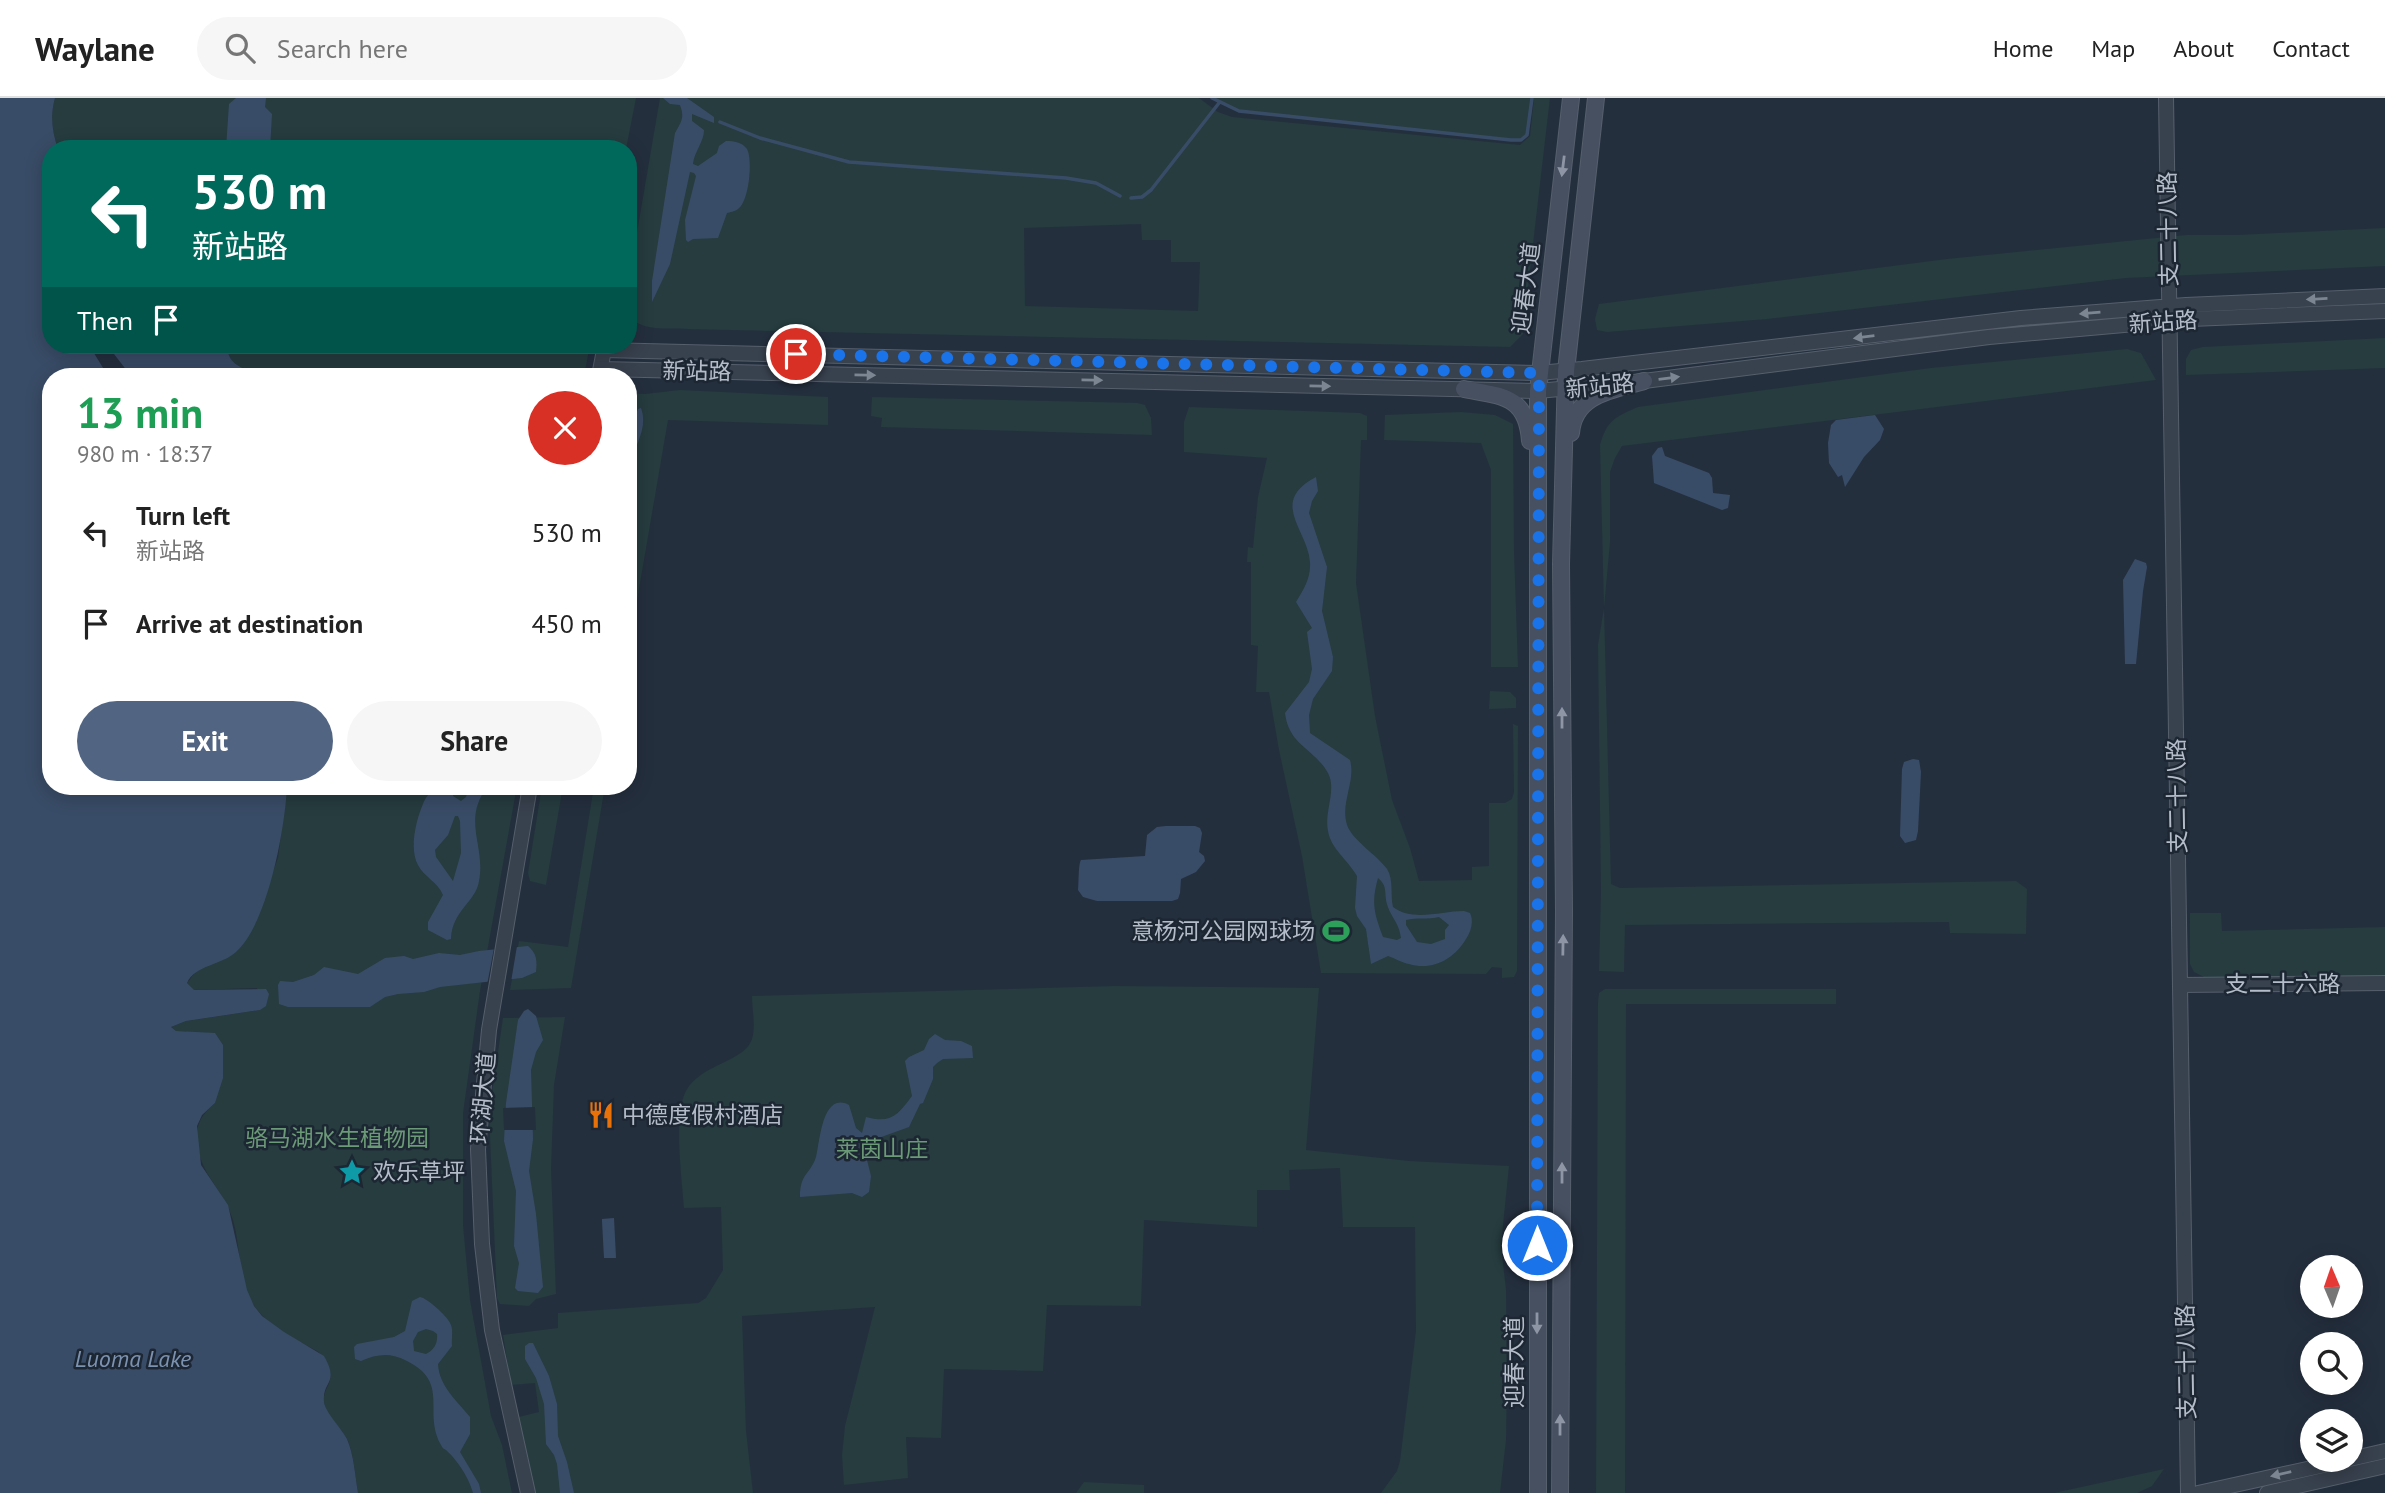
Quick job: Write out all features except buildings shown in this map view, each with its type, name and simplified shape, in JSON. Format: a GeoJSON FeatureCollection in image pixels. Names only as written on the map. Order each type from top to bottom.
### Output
{"type":"FeatureCollection","features":[{"type":"Feature","properties":{"kind":"main road","name":"迎春大道"},"geometry":{"type":"LineString","coordinates":[[1538,1493],[1538,391],[1572,98]]}},
{"type":"Feature","properties":{"kind":"main road","name":"迎春大道"},"geometry":{"type":"LineString","coordinates":[[1560,1493],[1564,911],[1561,564],[1565,390],[1596,98]]}},
{"type":"Feature","properties":{"kind":"main road"},"geometry":{"type":"LineString","coordinates":[[1561,564],[1572,422],[1585,401],[1602,393],[1644,381]]}},
{"type":"Feature","properties":{"kind":"main road"},"geometry":{"type":"LineString","coordinates":[[1464,389],[1506,397],[1516,403],[1529,425],[1539,582]]}},
{"type":"Feature","properties":{"kind":"main road"},"geometry":{"type":"LineString","coordinates":[[1538,476],[1563,475]]}},
{"type":"Feature","properties":{"kind":"street","name":"支二十八路"},"geometry":{"type":"LineString","coordinates":[[2166,98],[2188,1493]]}},
{"type":"Feature","properties":{"kind":"street","name":"新站路"},"geometry":{"type":"LineString","coordinates":[[637,373],[1565,390],[2170,314],[2385,296]]}},
{"type":"Feature","properties":{"kind":"street","name":"新站路"},"geometry":{"type":"LineString","coordinates":[[637,350],[1539,373],[2021,318],[2385,312]]}},
{"type":"Feature","properties":{"kind":"street","name":"环湖大道"},"geometry":{"type":"LineString","coordinates":[[528,795],[495,990],[478,1132],[482,1236],[492,1330],[528,1493]]}},
{"type":"Feature","properties":{"kind":"street","name":"支二十六路"},"geometry":{"type":"LineString","coordinates":[[2180,985],[2385,983]]}},
{"type":"Feature","properties":{"kind":"street"},"geometry":{"type":"LineString","coordinates":[[2363,1456],[2385,1451]]}},
{"type":"Feature","properties":{"kind":"street"},"geometry":{"type":"LineString","coordinates":[[2267,1493],[2385,1466]]}},
{"type":"Feature","properties":{"kind":"street"},"geometry":{"type":"LineString","coordinates":[[2198,1493],[2300,1470]]}},
{"type":"Feature","properties":{"kind":"green space"},"geometry":{"type":"Polygon","coordinates":[[[55,98],[636,98],[628,140],[55,140],[55,98]]]}},
{"type":"Feature","properties":{"kind":"green space"},"geometry":{"type":"Polygon","coordinates":[[[660,98],[1199,98],[1218,112],[1232,117],[1520,145],[1530,136],[1534,98],[1550,98],[1522,319],[1525,320],[1523,334],[1510,347],[664,329],[639,324],[637,232],[660,98]],[[1141,224],[1024,228],[1025,306],[1198,311],[1200,262],[1171,262],[1171,240],[1142,240],[1141,224]]]}},
{"type":"Feature","properties":{"kind":"green space"},"geometry":{"type":"Polygon","coordinates":[[[1212,98],[1532,98],[1527,135],[1521,140],[1511,140],[1239,111],[1212,98]]]}},
{"type":"Feature","properties":{"kind":"green space"},"geometry":{"type":"Polygon","coordinates":[[[2385,228],[2385,266],[2126,278],[1767,319],[1607,332],[1597,330],[1595,319],[1599,304],[1947,259],[2187,235],[2385,228]]]}},
{"type":"Feature","properties":{"kind":"green space"},"geometry":{"type":"Polygon","coordinates":[[[2385,338],[2385,368],[2186,375],[2186,359],[2191,350],[2203,347],[2385,338]]]}},
{"type":"Feature","properties":{"kind":"green space"},"geometry":{"type":"Polygon","coordinates":[[[2127,349],[2141,353],[2156,380],[1622,446],[1610,472],[1610,542],[1604,608],[1600,445],[1613,420],[1638,407],[1931,368],[2127,349]]]}},
{"type":"Feature","properties":{"kind":"green space"},"geometry":{"type":"Polygon","coordinates":[[[229,354],[588,354],[586,368],[243,368],[229,354]]]}},
{"type":"Feature","properties":{"kind":"green space"},"geometry":{"type":"Polygon","coordinates":[[[680,390],[828,397],[828,425],[668,420],[637,601],[637,394],[680,390]]]}},
{"type":"Feature","properties":{"kind":"green space"},"geometry":{"type":"Polygon","coordinates":[[[872,397],[1137,403],[1145,405],[1151,418],[1152,435],[881,427],[882,418],[871,416],[872,397]]]}},
{"type":"Feature","properties":{"kind":"green space"},"geometry":{"type":"Polygon","coordinates":[[[1189,407],[1360,413],[1367,416],[1367,440],[1361,440],[1356,583],[1375,716],[1392,800],[1419,881],[1472,880],[1472,867],[1489,866],[1489,803],[1505,803],[1512,799],[1513,724],[1518,726],[1517,971],[1514,977],[1502,978],[1502,968],[1492,967],[1486,974],[1321,973],[1302,856],[1269,692],[1256,692],[1258,646],[1251,645],[1251,562],[1247,562],[1248,547],[1253,548],[1258,497],[1267,458],[1184,452],[1184,422],[1189,407]]]}},
{"type":"Feature","properties":{"kind":"green space"},"geometry":{"type":"Polygon","coordinates":[[[1461,412],[1495,415],[1513,424],[1518,667],[1491,667],[1491,470],[1481,443],[1384,440],[1385,415],[1461,412]]]}},
{"type":"Feature","properties":{"kind":"green space"},"geometry":{"type":"Polygon","coordinates":[[[1604,608],[1611,884],[1620,888],[2016,881],[2027,889],[2026,934],[1950,933],[1949,922],[1625,925],[1624,972],[1599,971],[1601,892],[1598,645],[1604,608]]]}},
{"type":"Feature","properties":{"kind":"green space"},"geometry":{"type":"Polygon","coordinates":[[[1490,691],[1510,692],[1516,698],[1516,708],[1489,709],[1490,691]]]}},
{"type":"Feature","properties":{"kind":"green space","name":"骆马湖水生植物园"},"geometry":{"type":"Polygon","coordinates":[[[286,795],[515,795],[480,991],[463,1113],[463,1225],[470,1300],[491,1416],[502,1445],[512,1493],[358,1493],[348,1441],[325,1406],[324,1395],[330,1375],[324,1357],[263,1317],[246,1287],[233,1220],[199,1152],[199,1123],[215,1103],[186,1031],[176,1031],[171,1027],[186,1021],[260,1010],[257,988],[193,990],[187,983],[194,974],[251,930],[278,858],[286,795]]]}},
{"type":"Feature","properties":{"kind":"green space"},"geometry":{"type":"Polygon","coordinates":[[[541,795],[561,795],[546,885],[530,881],[528,873],[541,795]]]}},
{"type":"Feature","properties":{"kind":"green space"},"geometry":{"type":"Polygon","coordinates":[[[593,795],[603,795],[571,988],[510,990],[519,941],[568,947],[593,795]]]}},
{"type":"Feature","properties":{"kind":"green space"},"geometry":{"type":"Polygon","coordinates":[[[2190,913],[2221,913],[2222,931],[2385,927],[2385,977],[2206,978],[2194,972],[2190,964],[2190,913]]]}},
{"type":"Feature","properties":{"kind":"green space","name":"莱茵山庄"},"geometry":{"type":"Polygon","coordinates":[[[1116,986],[1319,988],[1306,1150],[1409,1161],[1509,1166],[1501,1245],[1506,1290],[1507,1384],[1506,1440],[1500,1493],[1381,1493],[1397,1471],[1400,1461],[1416,1331],[1415,1227],[1343,1227],[1340,1168],[1289,1170],[1290,1190],[1257,1190],[1257,1227],[1144,1220],[1141,1306],[1047,1305],[1043,1371],[944,1369],[941,1438],[906,1437],[908,1478],[844,1485],[842,1455],[845,1426],[875,1307],[742,1316],[746,1431],[753,1493],[533,1493],[519,1417],[539,1412],[535,1383],[511,1385],[503,1335],[558,1328],[558,1313],[698,1303],[706,1298],[723,1270],[721,1207],[684,1208],[679,1147],[682,1101],[686,1091],[701,1075],[748,1047],[754,1029],[752,996],[1116,986]]]}},
{"type":"Feature","properties":{"kind":"green space"},"geometry":{"type":"Polygon","coordinates":[[[1605,989],[1836,989],[1836,1004],[1626,1004],[1625,1493],[1596,1493],[1598,1002],[1599,993],[1605,989]]]}},
{"type":"Feature","properties":{"kind":"green space"},"geometry":{"type":"Polygon","coordinates":[[[565,1017],[554,1085],[551,1169],[556,1294],[536,1299],[529,1306],[500,1304],[497,1298],[489,1113],[503,1018],[565,1017]]]}},
{"type":"Feature","properties":{"kind":"green space"},"geometry":{"type":"Polygon","coordinates":[[[2164,1469],[2152,1486],[2137,1493],[2054,1493],[2164,1469]]]}},
{"type":"Feature","properties":{"kind":"green space"},"geometry":{"type":"Polygon","coordinates":[[[1084,1482],[1144,1485],[1144,1493],[1076,1493],[1084,1482]]]}},
{"type":"Feature","properties":{"kind":"water","name":"Luoma Lake"},"geometry":{"type":"Polygon","coordinates":[[[0,98],[55,98],[52,123],[55,140],[42,140],[42,354],[95,354],[103,368],[42,368],[42,795],[286,795],[273,874],[257,920],[236,952],[196,972],[187,983],[194,990],[266,989],[269,994],[266,1006],[260,1010],[186,1021],[171,1027],[176,1031],[215,1033],[223,1045],[223,1078],[215,1103],[202,1115],[197,1126],[201,1165],[228,1205],[247,1290],[254,1306],[262,1316],[284,1332],[324,1356],[329,1365],[331,1377],[325,1389],[324,1402],[349,1445],[358,1493],[0,1493],[0,98]]]}},
{"type":"Feature","properties":{"kind":"water"},"geometry":{"type":"Polygon","coordinates":[[[236,98],[266,98],[265,107],[272,114],[271,140],[227,140],[229,104],[236,98]]]}},
{"type":"Feature","properties":{"kind":"water"},"geometry":{"type":"Polygon","coordinates":[[[663,98],[687,98],[714,117],[714,123],[692,114],[692,121],[704,130],[693,164],[698,166],[717,153],[719,146],[726,141],[732,141],[747,149],[750,171],[742,205],[727,213],[718,238],[693,239],[688,242],[685,220],[696,176],[690,172],[670,264],[652,302],[652,281],[675,133],[682,117],[680,105],[670,104],[663,98]]]}},
{"type":"Feature","properties":{"kind":"water"},"geometry":{"type":"Polygon","coordinates":[[[114,354],[229,354],[233,362],[243,368],[125,368],[114,354]]]}},
{"type":"Feature","properties":{"kind":"water"},"geometry":{"type":"Polygon","coordinates":[[[641,408],[643,422],[637,444],[637,412],[641,408]]]}},
{"type":"Feature","properties":{"kind":"water"},"geometry":{"type":"Polygon","coordinates":[[[1875,415],[1884,429],[1880,440],[1864,457],[1845,487],[1842,475],[1838,477],[1829,463],[1831,425],[1836,420],[1875,415]]]}},
{"type":"Feature","properties":{"kind":"water"},"geometry":{"type":"Polygon","coordinates":[[[1662,447],[1665,456],[1709,473],[1713,493],[1730,495],[1728,508],[1722,510],[1654,483],[1652,456],[1662,447]]]}},
{"type":"Feature","properties":{"kind":"water"},"geometry":{"type":"Polygon","coordinates":[[[1316,477],[1318,491],[1309,513],[1327,567],[1322,611],[1333,657],[1332,671],[1313,699],[1309,715],[1310,733],[1350,760],[1351,776],[1345,808],[1347,825],[1354,836],[1387,869],[1393,907],[1418,915],[1464,911],[1470,913],[1472,920],[1468,936],[1449,958],[1442,962],[1418,966],[1388,956],[1371,964],[1366,929],[1355,908],[1357,876],[1333,843],[1328,831],[1331,787],[1328,773],[1291,733],[1287,724],[1285,713],[1309,682],[1312,669],[1307,632],[1312,628],[1296,602],[1310,568],[1308,550],[1292,506],[1302,487],[1316,477]],[[1378,878],[1374,901],[1377,921],[1383,937],[1397,940],[1401,938],[1400,933],[1387,904],[1384,887],[1378,878]],[[1439,917],[1406,920],[1406,925],[1417,942],[1431,944],[1445,939],[1445,930],[1449,925],[1439,917]]]}},
{"type":"Feature","properties":{"kind":"water"},"geometry":{"type":"Polygon","coordinates":[[[2135,559],[2146,563],[2147,567],[2136,664],[2125,664],[2123,580],[2135,559]]]}},
{"type":"Feature","properties":{"kind":"water"},"geometry":{"type":"Polygon","coordinates":[[[1919,760],[1921,772],[1918,831],[1916,840],[1905,843],[1900,836],[1902,769],[1904,762],[1919,760]]]}},
{"type":"Feature","properties":{"kind":"water"},"geometry":{"type":"Polygon","coordinates":[[[428,795],[453,795],[461,801],[467,795],[482,795],[475,822],[480,856],[479,881],[474,895],[455,921],[451,939],[447,940],[428,930],[428,922],[443,895],[415,858],[414,834],[428,795]],[[455,816],[448,835],[435,850],[436,857],[453,881],[461,853],[458,816],[455,816]]]}},
{"type":"Feature","properties":{"kind":"water"},"geometry":{"type":"Polygon","coordinates":[[[1195,826],[1200,828],[1202,833],[1199,852],[1205,861],[1196,872],[1181,879],[1178,899],[1097,901],[1083,897],[1078,890],[1081,860],[1145,856],[1147,835],[1157,827],[1195,826]]]}},
{"type":"Feature","properties":{"kind":"water"},"geometry":{"type":"Polygon","coordinates":[[[528,946],[536,958],[536,972],[522,978],[398,994],[385,997],[370,1007],[288,1007],[279,1004],[280,981],[293,982],[314,975],[324,967],[358,974],[385,958],[404,956],[413,959],[439,953],[460,955],[528,946]]]}},
{"type":"Feature","properties":{"kind":"water"},"geometry":{"type":"Polygon","coordinates":[[[528,1009],[536,1016],[543,1040],[531,1070],[533,1139],[529,1171],[543,1287],[538,1293],[518,1291],[515,1288],[519,1263],[514,1246],[516,1191],[504,1141],[506,1103],[518,1020],[528,1009]]]}},
{"type":"Feature","properties":{"kind":"water"},"geometry":{"type":"Polygon","coordinates":[[[935,1034],[945,1040],[961,1041],[972,1046],[973,1058],[943,1059],[937,1063],[933,1067],[933,1079],[923,1103],[909,1127],[873,1140],[864,1148],[871,1176],[869,1192],[862,1197],[852,1193],[800,1197],[803,1179],[816,1157],[828,1111],[833,1105],[840,1103],[849,1105],[856,1128],[862,1133],[866,1117],[882,1119],[898,1113],[912,1096],[905,1061],[924,1050],[929,1039],[935,1034]]]}},
{"type":"Feature","properties":{"kind":"water"},"geometry":{"type":"Polygon","coordinates":[[[614,1218],[616,1258],[604,1258],[602,1219],[614,1218]]]}},
{"type":"Feature","properties":{"kind":"water"},"geometry":{"type":"Polygon","coordinates":[[[420,1297],[427,1300],[445,1316],[451,1326],[452,1346],[438,1364],[439,1372],[450,1393],[470,1417],[470,1434],[460,1452],[479,1484],[481,1493],[473,1493],[460,1465],[441,1445],[434,1421],[432,1389],[420,1370],[401,1358],[389,1355],[361,1361],[355,1359],[354,1347],[357,1344],[394,1337],[405,1331],[412,1301],[420,1297]],[[426,1329],[418,1332],[413,1341],[414,1351],[426,1354],[431,1350],[437,1337],[433,1331],[426,1329]]]}},
{"type":"Feature","properties":{"kind":"water"},"geometry":{"type":"Polygon","coordinates":[[[533,1343],[549,1376],[557,1404],[558,1436],[574,1493],[560,1493],[557,1464],[546,1444],[544,1404],[536,1378],[525,1359],[525,1346],[533,1343]]]}},
{"type":"Feature","properties":{"kind":"pier"},"geometry":{"type":"Polygon","coordinates":[[[517,946],[511,982],[487,985],[494,948],[517,946]]]}},
{"type":"Feature","properties":{"kind":"pier"},"geometry":{"type":"Polygon","coordinates":[[[535,1107],[536,1130],[504,1130],[503,1108],[535,1107]]]}},
{"type":"Feature","properties":{"kind":"waterway"},"geometry":{"type":"LineString","coordinates":[[1212,98],[1239,111],[1511,140],[1521,140],[1527,135],[1532,98]]}},
{"type":"Feature","properties":{"kind":"waterway"},"geometry":{"type":"LineString","coordinates":[[1131,198],[1142,197],[1151,190],[1219,103]]}},
{"type":"Feature","properties":{"kind":"waterway"},"geometry":{"type":"LineString","coordinates":[[720,122],[760,138],[849,162],[1066,178],[1096,183],[1120,196]]}},
{"type":"Feature","properties":{"kind":"place","name":"意杨河公园网球场"},"geometry":{"type":"Point","coordinates":[1336,931]}},
{"type":"Feature","properties":{"kind":"place","name":"中德度假村酒店"},"geometry":{"type":"Point","coordinates":[601,1115]}},
{"type":"Feature","properties":{"kind":"place","name":"欢乐草坪"},"geometry":{"type":"Point","coordinates":[352,1172]}},
{"type":"Feature","properties":{"kind":"route"},"geometry":{"type":"LineString","coordinates":[[796,354],[1539,373],[1537,1245]]}}]}
